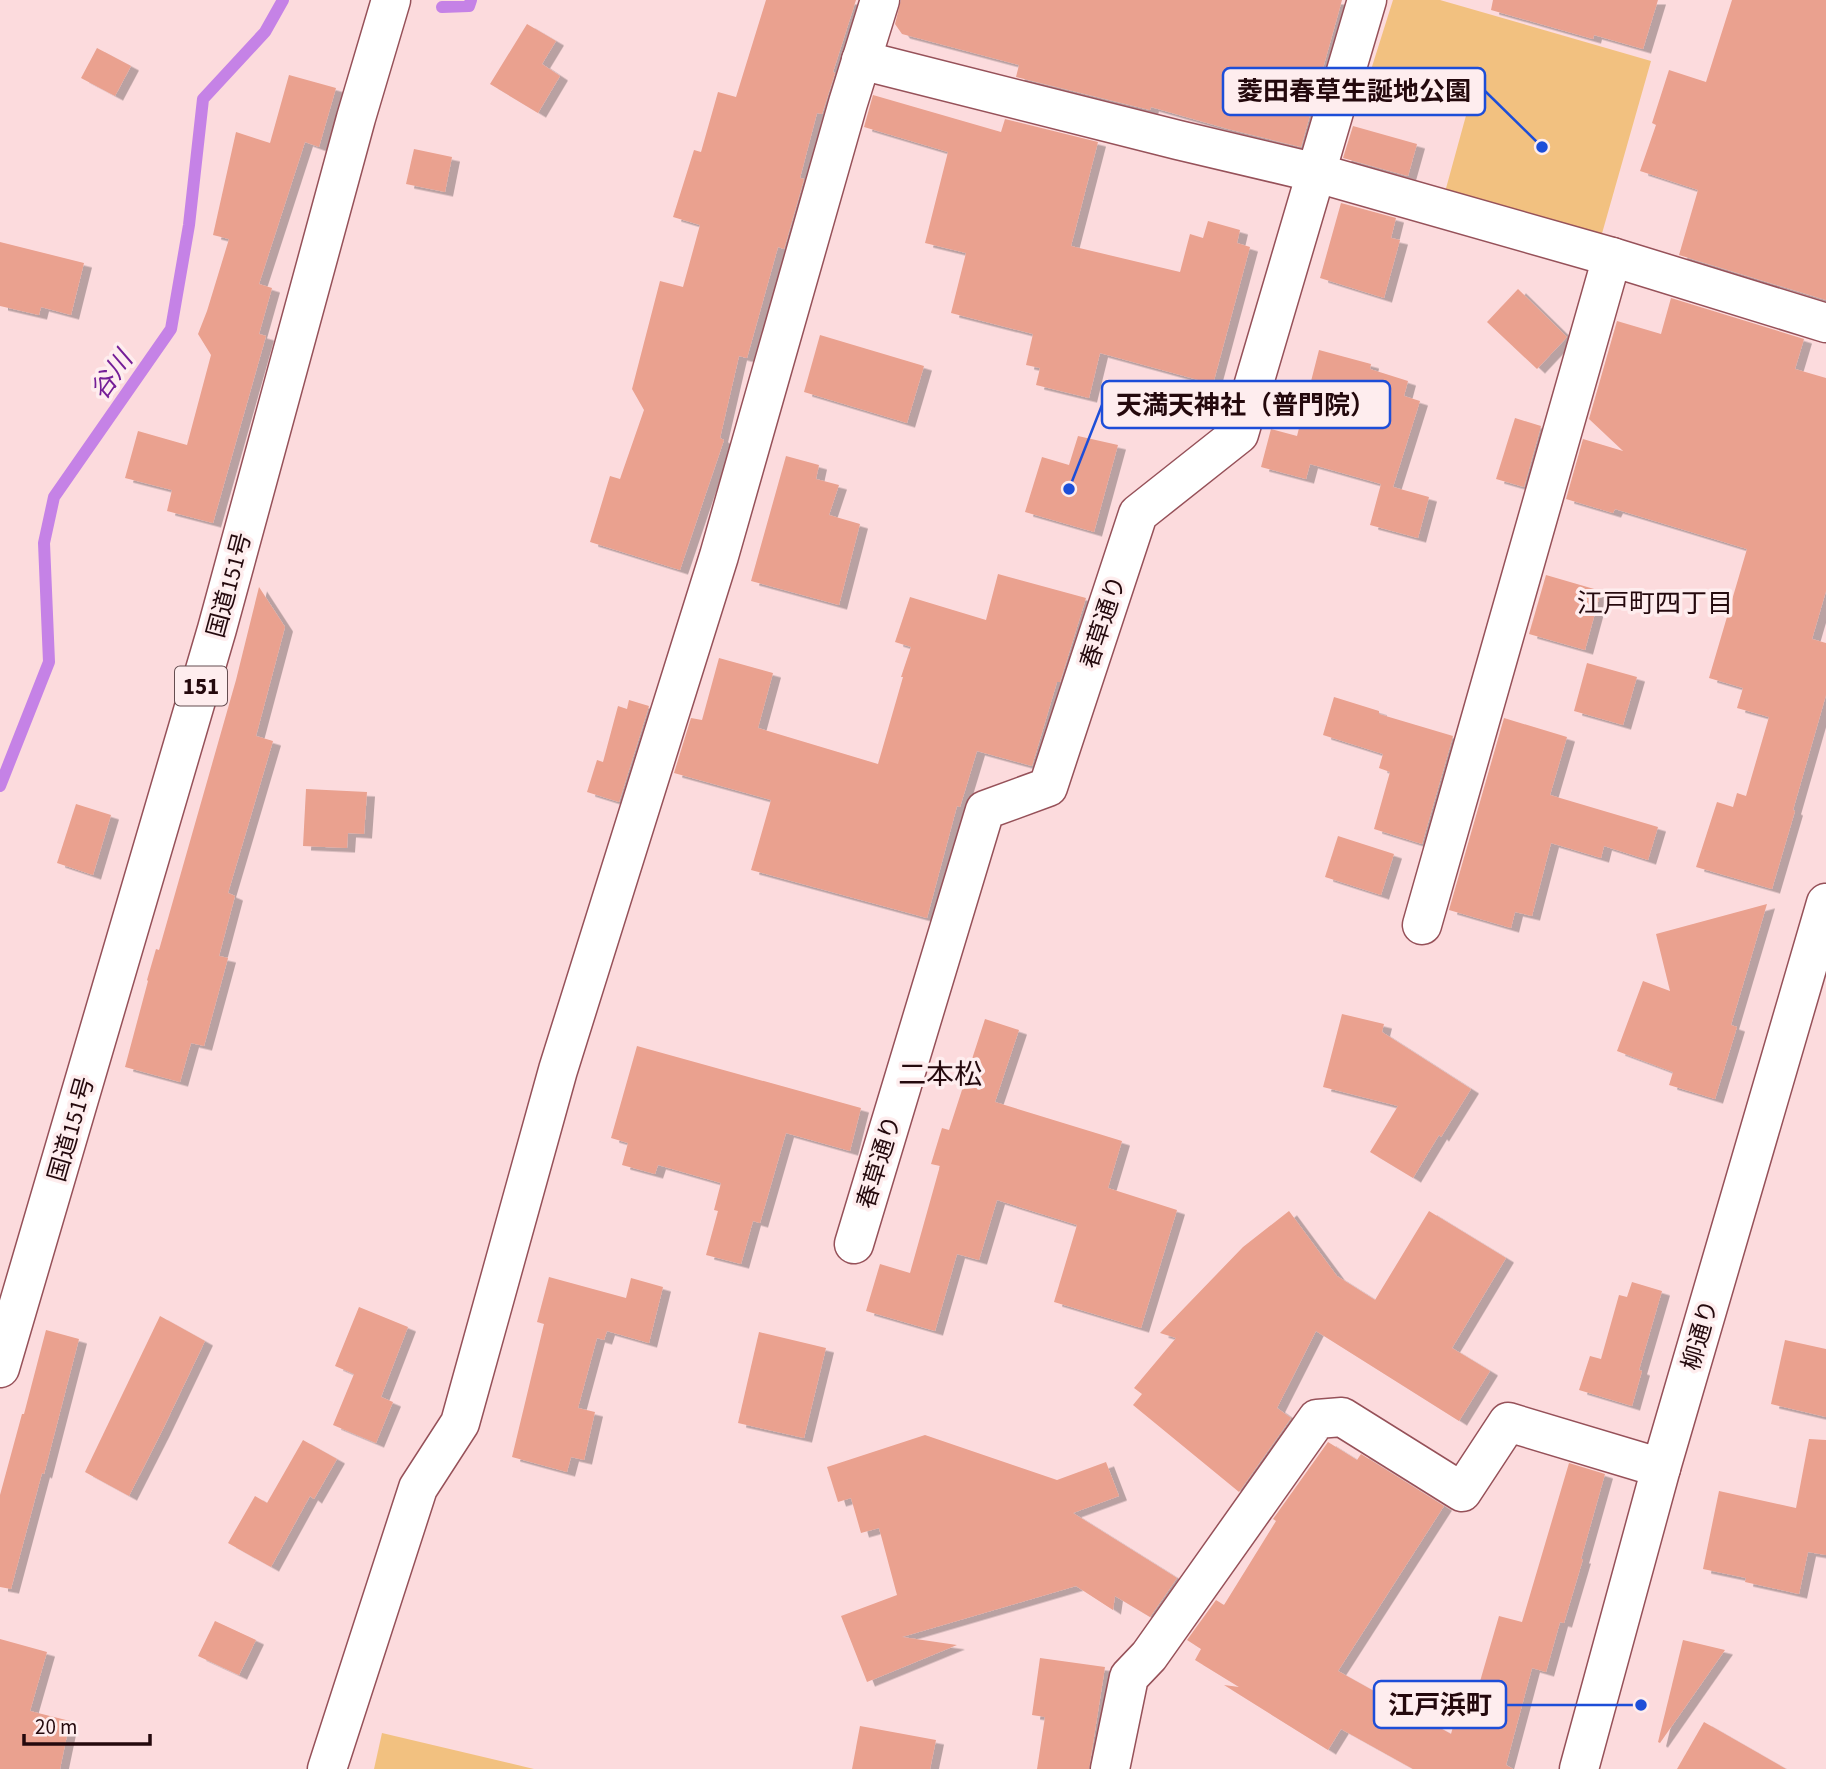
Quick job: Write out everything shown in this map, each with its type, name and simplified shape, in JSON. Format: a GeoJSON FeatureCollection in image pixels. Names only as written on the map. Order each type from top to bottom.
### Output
{"type":"FeatureCollection","features":[{"type":"Feature","properties":{"kind":"main road","name":"国道151号"},"geometry":{"type":"LineString","coordinates":[[0,1368],[217,629],[356,118],[391,0]]}},
{"type":"Feature","properties":{"kind":"main road"},"geometry":{"type":"LineString","coordinates":[[327,1769],[418,1488],[460,1423],[558,1070],[719,556],[880,0]]}},
{"type":"Feature","properties":{"kind":"main road","name":"春草通り"},"geometry":{"type":"LineString","coordinates":[[854,1244],[985,810],[1048,787],[1138,514],[1239,434],[1367,0]]}},
{"type":"Feature","properties":{"kind":"main road"},"geometry":{"type":"LineString","coordinates":[[861,60],[1317,173],[1612,257],[1826,323]]}},
{"type":"Feature","properties":{"kind":"main road"},"geometry":{"type":"LineString","coordinates":[[1422,925],[1612,257]]}},
{"type":"Feature","properties":{"kind":"main road","name":"柳通り"},"geometry":{"type":"LineString","coordinates":[[1579,1769],[1661,1468],[1826,906]]}},
{"type":"Feature","properties":{"kind":"main road"},"geometry":{"type":"LineString","coordinates":[[1110,1769],[1129,1677],[1149,1656],[1317,1419],[1342,1417],[1462,1492],[1508,1422],[1661,1468]]}},
{"type":"Feature","properties":{"kind":"shaded area"},"geometry":{"type":"Polygon","coordinates":[[[1393,0],[1440,0],[1651,61],[1601,237],[1445,192],[1470,101],[1370,73],[1393,0]]]}},
{"type":"Feature","properties":{"kind":"shaded area"},"geometry":{"type":"Polygon","coordinates":[[[382,1733],[534,1769],[374,1769],[382,1733]]]}},
{"type":"Feature","properties":{"kind":"building"},"geometry":{"type":"Polygon","coordinates":[[[766,0],[856,0],[822,114],[817,113],[800,178],[804,179],[784,249],[778,247],[747,358],[739,356],[720,438],[724,440],[680,570],[590,542],[610,476],[620,479],[644,410],[632,389],[660,281],[683,287],[700,225],[673,217],[694,150],[701,152],[718,92],[736,97],[766,0]]]}},
{"type":"Feature","properties":{"kind":"building"},"geometry":{"type":"Polygon","coordinates":[[[901,0],[1342,0],[1301,147],[1151,107],[1150,110],[1016,77],[1019,65],[902,34],[895,24],[901,0]]]}},
{"type":"Feature","properties":{"kind":"building"},"geometry":{"type":"Polygon","coordinates":[[[1493,0],[1658,0],[1643,49],[1594,35],[1593,39],[1491,10],[1493,0]]]}},
{"type":"Feature","properties":{"kind":"building"},"geometry":{"type":"Polygon","coordinates":[[[1732,0],[1826,0],[1826,300],[1679,255],[1698,190],[1640,171],[1656,125],[1652,123],[1669,70],[1706,82],[1732,0]]]}},
{"type":"Feature","properties":{"kind":"building"},"geometry":{"type":"Polygon","coordinates":[[[527,24],[556,41],[542,64],[560,76],[538,113],[490,84],[527,24]]]}},
{"type":"Feature","properties":{"kind":"building"},"geometry":{"type":"Polygon","coordinates":[[[97,48],[131,66],[115,96],[81,78],[97,48]]]}},
{"type":"Feature","properties":{"kind":"building"},"geometry":{"type":"Polygon","coordinates":[[[289,75],[336,88],[319,147],[305,142],[259,284],[272,288],[259,334],[266,336],[213,523],[167,511],[172,490],[125,478],[138,431],[187,445],[211,355],[198,334],[229,239],[213,235],[236,132],[270,143],[289,75]]]}},
{"type":"Feature","properties":{"kind":"building"},"geometry":{"type":"Polygon","coordinates":[[[873,95],[1001,132],[1005,119],[1098,142],[1071,246],[1180,272],[1190,234],[1203,238],[1208,221],[1240,230],[1237,243],[1250,247],[1213,384],[1100,353],[1089,398],[1036,385],[1040,368],[1026,365],[1033,334],[951,313],[966,253],[925,243],[948,152],[864,127],[873,95]]]}},
{"type":"Feature","properties":{"kind":"building"},"geometry":{"type":"Polygon","coordinates":[[[1353,126],[1417,144],[1408,176],[1343,158],[1353,126]]]}},
{"type":"Feature","properties":{"kind":"building"},"geometry":{"type":"Polygon","coordinates":[[[414,149],[452,157],[445,192],[406,184],[414,149]]]}},
{"type":"Feature","properties":{"kind":"building"},"geometry":{"type":"Polygon","coordinates":[[[1341,203],[1396,218],[1391,238],[1400,240],[1384,298],[1320,278],[1341,203]]]}},
{"type":"Feature","properties":{"kind":"building"},"geometry":{"type":"Polygon","coordinates":[[[0,242],[84,263],[71,315],[41,307],[39,315],[0,306],[0,242]]]}},
{"type":"Feature","properties":{"kind":"building"},"geometry":{"type":"Polygon","coordinates":[[[1518,289],[1567,337],[1537,369],[1487,322],[1518,289]]]}},
{"type":"Feature","properties":{"kind":"building"},"geometry":{"type":"Polygon","coordinates":[[[1671,298],[1804,339],[1795,369],[1826,378],[1826,591],[1812,639],[1826,643],[1826,695],[1772,889],[1696,867],[1717,802],[1733,807],[1737,793],[1746,796],[1769,717],[1737,708],[1743,688],[1709,678],[1747,549],[1615,509],[1613,513],[1566,499],[1583,439],[1623,451],[1589,419],[1617,321],[1661,334],[1671,298]]]}},
{"type":"Feature","properties":{"kind":"building"},"geometry":{"type":"Polygon","coordinates":[[[820,335],[924,366],[907,423],[804,392],[820,335]]]}},
{"type":"Feature","properties":{"kind":"building"},"geometry":{"type":"Polygon","coordinates":[[[1319,350],[1371,364],[1370,369],[1408,381],[1404,396],[1420,401],[1393,487],[1429,497],[1418,538],[1370,525],[1381,484],[1310,464],[1306,479],[1261,467],[1271,429],[1297,436],[1319,350]]]}},
{"type":"Feature","properties":{"kind":"building"},"geometry":{"type":"Polygon","coordinates":[[[1515,418],[1541,426],[1524,487],[1496,479],[1515,418]]]}},
{"type":"Feature","properties":{"kind":"building"},"geometry":{"type":"Polygon","coordinates":[[[1078,436],[1118,445],[1094,532],[1025,512],[1042,457],[1069,465],[1078,436]]]}},
{"type":"Feature","properties":{"kind":"building"},"geometry":{"type":"Polygon","coordinates":[[[786,456],[819,465],[816,479],[839,485],[829,515],[860,524],[839,605],[751,581],[786,456]]]}},
{"type":"Feature","properties":{"kind":"building"},"geometry":{"type":"Polygon","coordinates":[[[998,574],[1086,598],[1032,766],[977,751],[960,807],[957,806],[927,918],[751,870],[771,800],[674,773],[691,718],[702,720],[719,658],[773,673],[758,728],[878,764],[911,647],[895,642],[910,597],[986,620],[998,574]]]}},
{"type":"Feature","properties":{"kind":"building"},"geometry":{"type":"Polygon","coordinates":[[[1546,575],[1601,591],[1585,650],[1529,634],[1546,575]]]}},
{"type":"Feature","properties":{"kind":"building"},"geometry":{"type":"Polygon","coordinates":[[[259,587],[285,627],[256,736],[273,741],[228,893],[235,896],[219,956],[228,958],[204,1046],[191,1043],[180,1082],[125,1067],[147,980],[156,949],[159,950],[236,680],[259,587]]]}},
{"type":"Feature","properties":{"kind":"building"},"geometry":{"type":"Polygon","coordinates":[[[1587,663],[1637,677],[1623,725],[1574,711],[1587,663]]]}},
{"type":"Feature","properties":{"kind":"building"},"geometry":{"type":"Polygon","coordinates":[[[1334,697],[1379,711],[1379,714],[1453,736],[1422,844],[1374,829],[1390,772],[1379,768],[1383,754],[1323,735],[1334,697]]]}},
{"type":"Feature","properties":{"kind":"building"},"geometry":{"type":"Polygon","coordinates":[[[629,700],[649,706],[619,802],[587,792],[597,760],[603,762],[618,706],[627,709],[629,700]]]}},
{"type":"Feature","properties":{"kind":"building"},"geometry":{"type":"Polygon","coordinates":[[[1504,718],[1567,737],[1550,795],[1658,827],[1648,860],[1604,846],[1601,858],[1551,843],[1532,916],[1515,912],[1511,928],[1449,910],[1504,718]]]}},
{"type":"Feature","properties":{"kind":"building"},"geometry":{"type":"Polygon","coordinates":[[[306,789],[367,792],[364,834],[348,833],[347,848],[303,846],[306,789]]]}},
{"type":"Feature","properties":{"kind":"building"},"geometry":{"type":"Polygon","coordinates":[[[76,804],[111,815],[93,875],[57,863],[76,804]]]}},
{"type":"Feature","properties":{"kind":"building"},"geometry":{"type":"Polygon","coordinates":[[[1338,836],[1394,854],[1381,895],[1325,877],[1338,836]]]}},
{"type":"Feature","properties":{"kind":"building"},"geometry":{"type":"Polygon","coordinates":[[[1767,904],[1731,1025],[1737,1027],[1715,1099],[1669,1085],[1673,1072],[1617,1051],[1643,981],[1670,991],[1656,934],[1767,904]]]}},
{"type":"Feature","properties":{"kind":"building"},"geometry":{"type":"Polygon","coordinates":[[[1342,1014],[1384,1024],[1382,1032],[1471,1089],[1413,1178],[1370,1152],[1398,1106],[1323,1087],[1342,1014]]]}},
{"type":"Feature","properties":{"kind":"building"},"geometry":{"type":"Polygon","coordinates":[[[985,1019],[1019,1030],[995,1102],[1122,1141],[1108,1188],[1177,1210],[1141,1328],[1054,1302],[1077,1225],[997,1200],[979,1260],[957,1254],[935,1331],[866,1311],[880,1264],[910,1273],[940,1166],[931,1164],[942,1128],[949,1130],[985,1019]]]}},
{"type":"Feature","properties":{"kind":"building"},"geometry":{"type":"Polygon","coordinates":[[[637,1046],[861,1108],[850,1151],[786,1133],[760,1223],[753,1221],[741,1264],[706,1255],[718,1211],[714,1210],[721,1183],[658,1165],[655,1174],[622,1165],[628,1143],[611,1138],[637,1046]]]}},
{"type":"Feature","properties":{"kind":"building"},"geometry":{"type":"Polygon","coordinates":[[[1289,1211],[1337,1276],[1375,1300],[1429,1211],[1506,1258],[1452,1348],[1490,1371],[1459,1421],[1316,1331],[1277,1408],[1291,1418],[1239,1492],[1133,1405],[1142,1394],[1134,1388],[1176,1338],[1160,1333],[1243,1247],[1289,1211]]]}},
{"type":"Feature","properties":{"kind":"building"},"geometry":{"type":"Polygon","coordinates":[[[549,1277],[626,1298],[631,1278],[663,1287],[649,1343],[607,1331],[604,1340],[597,1338],[578,1408],[595,1412],[584,1460],[571,1457],[567,1472],[512,1457],[544,1324],[537,1322],[549,1277]]]}},
{"type":"Feature","properties":{"kind":"building"},"geometry":{"type":"Polygon","coordinates":[[[1632,1282],[1662,1291],[1639,1370],[1642,1371],[1632,1406],[1579,1390],[1590,1356],[1601,1359],[1619,1295],[1627,1297],[1632,1282]]]}},
{"type":"Feature","properties":{"kind":"building"},"geometry":{"type":"Polygon","coordinates":[[[359,1307],[408,1327],[381,1397],[393,1402],[376,1443],[333,1425],[354,1374],[335,1366],[359,1307]]]}},
{"type":"Feature","properties":{"kind":"building"},"geometry":{"type":"Polygon","coordinates":[[[160,1316],[205,1341],[129,1496],[85,1472],[160,1316]]]}},
{"type":"Feature","properties":{"kind":"building"},"geometry":{"type":"Polygon","coordinates":[[[46,1330],[79,1339],[11,1589],[0,1587],[0,1495],[46,1330]]]}},
{"type":"Feature","properties":{"kind":"building"},"geometry":{"type":"Polygon","coordinates":[[[759,1332],[826,1348],[804,1438],[738,1423],[759,1332]]]}},
{"type":"Feature","properties":{"kind":"building"},"geometry":{"type":"Polygon","coordinates":[[[1785,1340],[1826,1349],[1826,1417],[1771,1404],[1785,1340]]]}},
{"type":"Feature","properties":{"kind":"building"},"geometry":{"type":"Polygon","coordinates":[[[925,1435],[1057,1480],[1106,1462],[1119,1496],[1073,1513],[1177,1578],[1150,1617],[1115,1596],[1113,1610],[1076,1586],[902,1637],[957,1645],[867,1682],[841,1616],[897,1595],[879,1528],[861,1533],[851,1498],[838,1502],[827,1467],[925,1435]]]}},
{"type":"Feature","properties":{"kind":"building"},"geometry":{"type":"Polygon","coordinates":[[[1809,1439],[1826,1440],[1826,1555],[1808,1552],[1799,1594],[1745,1582],[1746,1578],[1703,1569],[1719,1491],[1796,1508],[1809,1439]]]}},
{"type":"Feature","properties":{"kind":"building"},"geometry":{"type":"Polygon","coordinates":[[[303,1440],[337,1459],[314,1499],[310,1496],[271,1567],[228,1543],[255,1496],[267,1503],[303,1440]]]}},
{"type":"Feature","properties":{"kind":"building"},"geometry":{"type":"Polygon","coordinates":[[[1328,1442],[1357,1460],[1361,1454],[1444,1506],[1338,1671],[1451,1734],[1459,1705],[1472,1709],[1499,1616],[1522,1622],[1569,1463],[1605,1474],[1564,1623],[1560,1622],[1546,1672],[1532,1668],[1506,1765],[1513,1769],[1413,1769],[1341,1729],[1328,1750],[1224,1685],[1239,1687],[1195,1660],[1201,1649],[1187,1640],[1216,1600],[1224,1605],[1276,1521],[1273,1519],[1328,1442]]]}},
{"type":"Feature","properties":{"kind":"building"},"geometry":{"type":"Polygon","coordinates":[[[215,1621],[256,1640],[239,1675],[198,1656],[215,1621]]]}},
{"type":"Feature","properties":{"kind":"building"},"geometry":{"type":"Polygon","coordinates":[[[0,1639],[47,1652],[30,1711],[70,1721],[60,1769],[0,1769],[0,1639]]]}},
{"type":"Feature","properties":{"kind":"building"},"geometry":{"type":"Polygon","coordinates":[[[1683,1640],[1725,1650],[1660,1743],[1658,1742],[1683,1640]]]}},
{"type":"Feature","properties":{"kind":"building"},"geometry":{"type":"Polygon","coordinates":[[[1040,1658],[1105,1667],[1089,1769],[1037,1769],[1045,1717],[1032,1715],[1040,1658]]]}},
{"type":"Feature","properties":{"kind":"building"},"geometry":{"type":"Polygon","coordinates":[[[1704,1722],[1786,1769],[1677,1769],[1704,1722]]]}},
{"type":"Feature","properties":{"kind":"building"},"geometry":{"type":"Polygon","coordinates":[[[860,1726],[936,1740],[930,1769],[852,1769],[860,1726]]]}},
{"type":"Feature","properties":{"kind":"waterway","name":"谷川"},"geometry":{"type":"LineString","coordinates":[[0,786],[49,662],[44,543],[54,497],[171,329],[189,225],[203,99],[265,32],[283,0]]}},
{"type":"Feature","properties":{"kind":"waterway","name":"谷川"},"geometry":{"type":"LineString","coordinates":[[442,7],[469,6],[471,0]]}},
{"type":"Feature","properties":{"kind":"place","name":"菱田春草生誕地公園"},"geometry":{"type":"Point","coordinates":[1542,147]}},
{"type":"Feature","properties":{"kind":"place","name":"天満天神社（普門院）"},"geometry":{"type":"Point","coordinates":[1069,489]}},
{"type":"Feature","properties":{"kind":"place","name":"江戸浜町"},"geometry":{"type":"Point","coordinates":[1641,1705]}},
{"type":"Feature","properties":{"kind":"district","name":"江戸町四丁目"},"geometry":{"type":"Point","coordinates":[1655,603]}},
{"type":"Feature","properties":{"kind":"district","name":"二本松"},"geometry":{"type":"Point","coordinates":[940,1074]}}]}
